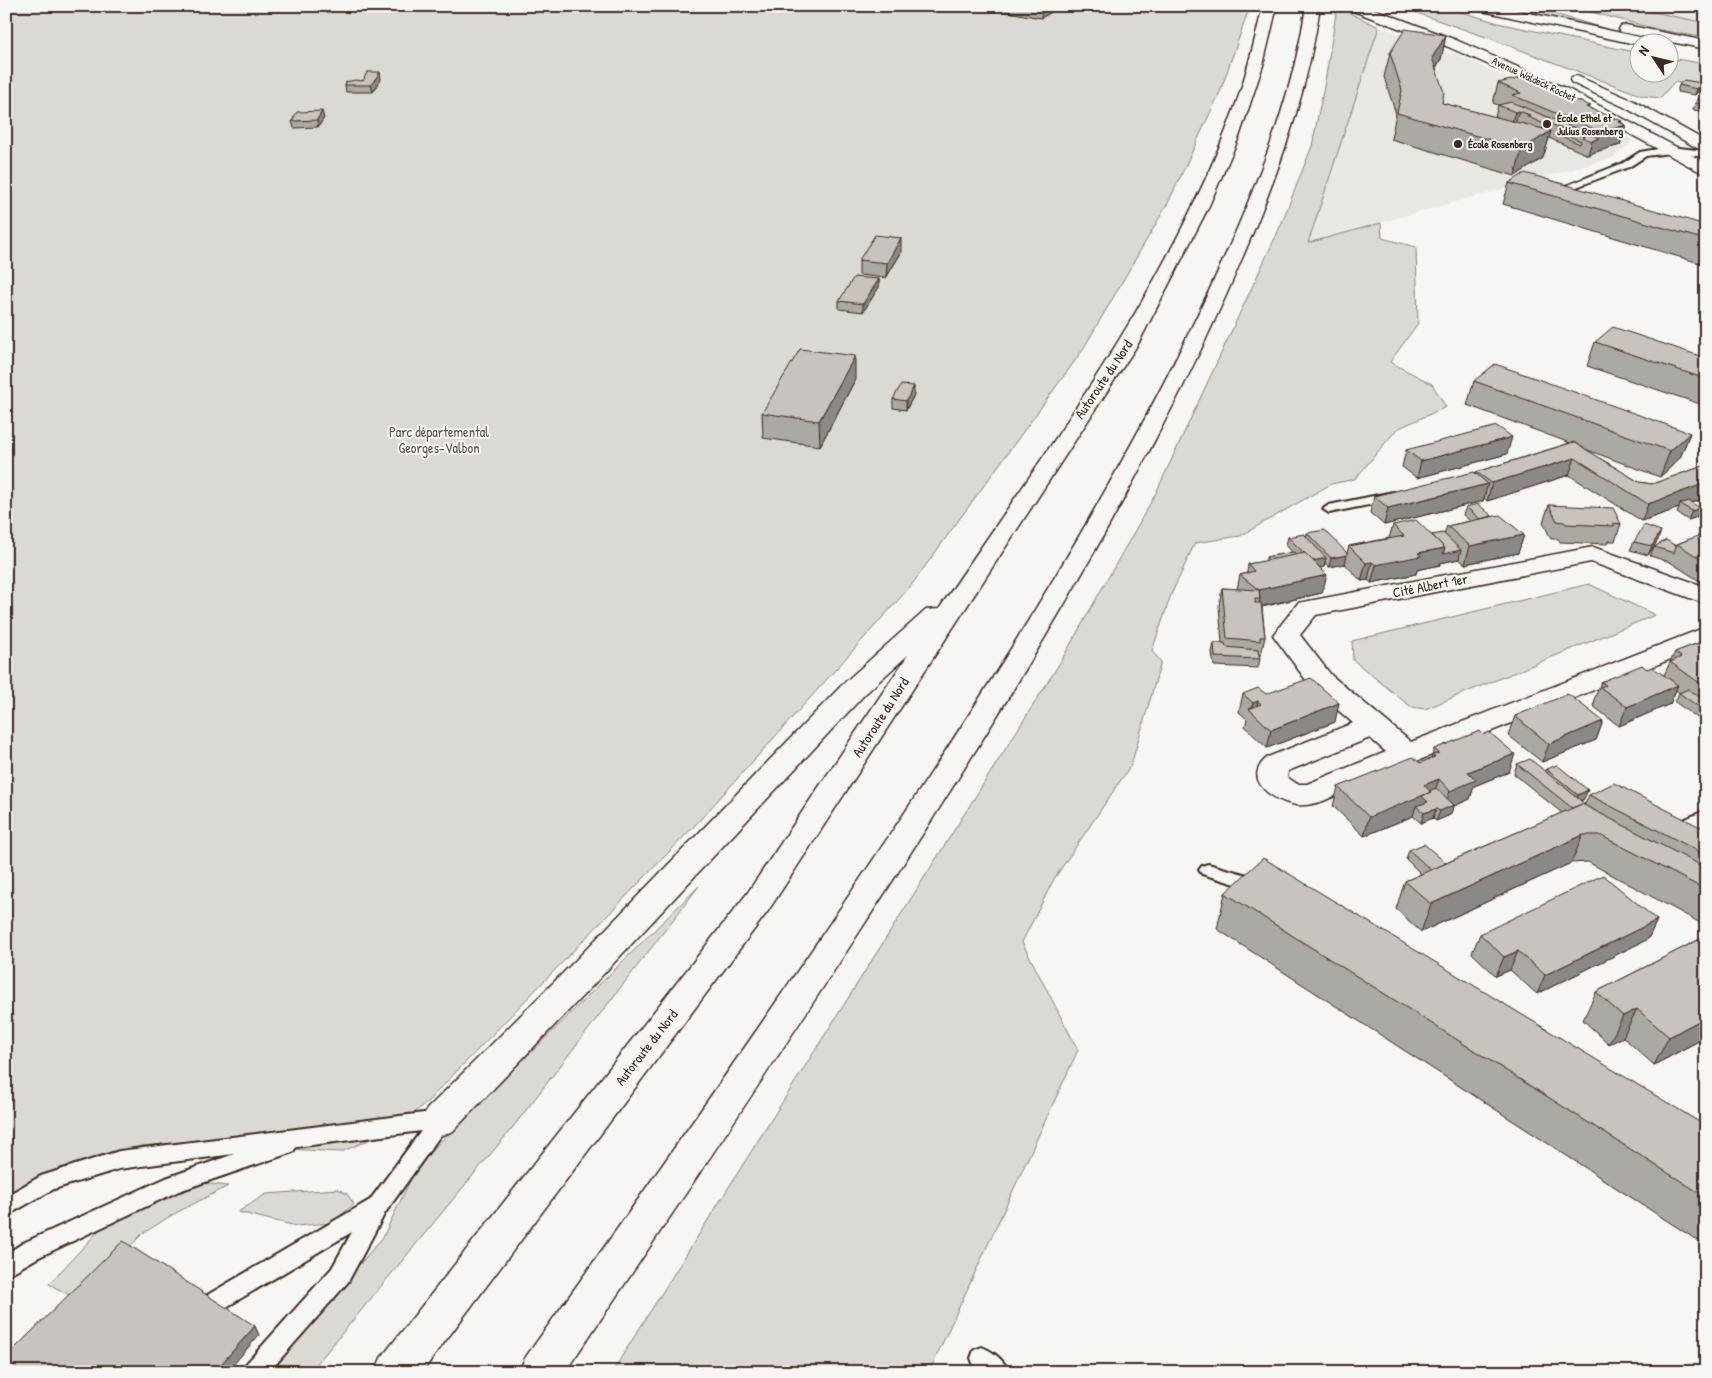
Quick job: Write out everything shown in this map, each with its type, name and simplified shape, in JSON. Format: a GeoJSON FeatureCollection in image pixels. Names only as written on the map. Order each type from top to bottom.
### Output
{"type":"FeatureCollection","features":[{"type":"Feature","properties":{"kind":"main road","name":"Autoroute du Nord"},"geometry":{"type":"LineString","coordinates":[[396,1372],[757,903],[1128,344],[1202,202],[1241,107],[1255,66],[1270,6]]}},
{"type":"Feature","properties":{"kind":"main road"},"geometry":{"type":"LineString","coordinates":[[540,1372],[843,932],[1053,604],[1103,517],[1190,352],[1238,249],[1268,175],[1286,122],[1299,76],[1313,6]]}},
{"type":"Feature","properties":{"kind":"main road","name":"Avenue Waldeck Rochet"},"geometry":{"type":"LineString","coordinates":[[1353,6],[1451,42],[1565,92],[1706,170]]}},
{"type":"Feature","properties":{"kind":"main road","name":"Avenue Waldeck Rochet"},"geometry":{"type":"LineString","coordinates":[[1384,6],[1487,43]]}},
{"type":"Feature","properties":{"kind":"main road"},"geometry":{"type":"LineString","coordinates":[[1478,6],[1630,39]]}},
{"type":"Feature","properties":{"kind":"main road"},"geometry":{"type":"LineString","coordinates":[[1543,6],[1632,30],[1706,45]]}},
{"type":"Feature","properties":{"kind":"main road"},"geometry":{"type":"LineString","coordinates":[[1680,49],[1706,54]]}},
{"type":"Feature","properties":{"kind":"main road","name":"Avenue Waldeck Rochet"},"geometry":{"type":"LineString","coordinates":[[1566,76],[1629,104],[1706,148]]}},
{"type":"Feature","properties":{"kind":"main road","name":"Cité Albert 1er"},"geometry":{"type":"LineString","coordinates":[[1407,754],[1321,681],[1286,635],[1307,608],[1593,554],[1661,578],[1705,598]]}},
{"type":"Feature","properties":{"kind":"main road"},"geometry":{"type":"LineString","coordinates":[[440,1120],[584,974],[855,688],[964,590]]}},
{"type":"Feature","properties":{"kind":"main road"},"geometry":{"type":"LineString","coordinates":[[1373,726],[1278,764],[1273,768],[1272,779],[1288,793],[1304,796],[1312,794],[1407,754],[1706,635]]}},
{"type":"Feature","properties":{"kind":"lane"},"geometry":{"type":"LineString","coordinates":[[1563,189],[1626,165],[1642,154],[1670,150],[1706,154]]}},
{"type":"Feature","properties":{"kind":"lane"},"geometry":{"type":"LineString","coordinates":[[1328,509],[1405,493]]}},
{"type":"Feature","properties":{"kind":"lane"},"geometry":{"type":"LineString","coordinates":[[1681,843],[1664,834],[1706,816]]}},
{"type":"Feature","properties":{"kind":"lane"},"geometry":{"type":"LineString","coordinates":[[1208,870],[1261,886],[1278,896]]}},
{"type":"Feature","properties":{"kind":"lane"},"geometry":{"type":"LineString","coordinates":[[6,1207],[48,1182],[119,1160],[440,1120]]}},
{"type":"Feature","properties":{"kind":"lane"},"geometry":{"type":"LineString","coordinates":[[254,1372],[340,1275],[378,1206],[440,1120]]}},
{"type":"Feature","properties":{"kind":"lane"},"geometry":{"type":"LineString","coordinates":[[6,1266],[31,1250],[172,1184],[318,1136]]}},
{"type":"Feature","properties":{"kind":"lane"},"geometry":{"type":"LineString","coordinates":[[186,1321],[378,1206]]}},
{"type":"Feature","properties":{"kind":"shaded area"},"geometry":{"type":"Polygon","coordinates":[[[1624,6],[1706,6],[1706,23],[1639,10],[1624,6]]]}},
{"type":"Feature","properties":{"kind":"shaded area"},"geometry":{"type":"Polygon","coordinates":[[[1379,27],[1461,56],[1633,140],[1613,158],[1307,243],[1379,27]]]}},
{"type":"Feature","properties":{"kind":"green space","name":"Parc départemental Georges-Valbon"},"geometry":{"type":"Polygon","coordinates":[[[6,6],[1250,6],[1220,92],[1168,203],[1082,351],[910,587],[699,821],[429,1100],[398,1127],[341,1152],[179,1143],[140,1146],[38,1181],[6,1199],[6,6]]]}},
{"type":"Feature","properties":{"kind":"green space"},"geometry":{"type":"Polygon","coordinates":[[[1397,6],[1441,6],[1502,24],[1630,51],[1630,82],[1674,82],[1660,98],[1643,96],[1397,6]]]}},
{"type":"Feature","properties":{"kind":"green space"},"geometry":{"type":"Polygon","coordinates":[[[1496,6],[1527,6],[1624,34],[1496,6]]]}},
{"type":"Feature","properties":{"kind":"green space"},"geometry":{"type":"Polygon","coordinates":[[[1568,6],[1624,6],[1706,23],[1706,38],[1660,30],[1568,6]]]}},
{"type":"Feature","properties":{"kind":"green space"},"geometry":{"type":"Polygon","coordinates":[[[1337,7],[1379,27],[1308,243],[1381,223],[1382,238],[1416,247],[1418,323],[1390,362],[1432,384],[1446,407],[1397,429],[1355,479],[1331,484],[1240,536],[1195,543],[1171,595],[1152,651],[1161,662],[1131,765],[1054,879],[1022,942],[1078,1050],[929,1372],[612,1372],[1061,661],[1155,495],[1281,225],[1312,146],[1337,7]]]}},
{"type":"Feature","properties":{"kind":"green space"},"geometry":{"type":"Polygon","coordinates":[[[1680,60],[1706,64],[1706,88],[1674,82],[1680,82],[1680,60]]]}},
{"type":"Feature","properties":{"kind":"green space"},"geometry":{"type":"Polygon","coordinates":[[[1589,584],[1655,615],[1425,709],[1411,707],[1353,660],[1352,641],[1589,584]]]}},
{"type":"Feature","properties":{"kind":"green space"},"geometry":{"type":"Polygon","coordinates":[[[699,886],[513,1127],[310,1372],[267,1372],[383,1237],[418,1164],[699,886]]]}},
{"type":"Feature","properties":{"kind":"green space"},"geometry":{"type":"Polygon","coordinates":[[[185,1181],[228,1186],[172,1215],[142,1234],[78,1300],[49,1284],[104,1225],[185,1181]]]}},
{"type":"Feature","properties":{"kind":"green space"},"geometry":{"type":"Polygon","coordinates":[[[338,1189],[347,1194],[354,1204],[332,1223],[296,1226],[238,1212],[266,1194],[338,1189]]]}},
{"type":"Feature","properties":{"kind":"building"},"geometry":{"type":"Polygon","coordinates":[[[1405,29],[1446,35],[1432,58],[1444,92],[1442,103],[1551,131],[1522,149],[1397,113],[1402,90],[1390,53],[1405,29]]]}},
{"type":"Feature","properties":{"kind":"building"},"geometry":{"type":"Polygon","coordinates":[[[367,72],[380,72],[371,85],[345,85],[346,82],[355,80],[363,81],[367,72]]]}},
{"type":"Feature","properties":{"kind":"building"},"geometry":{"type":"Polygon","coordinates":[[[1524,77],[1549,87],[1545,88],[1591,106],[1586,107],[1622,121],[1619,122],[1626,125],[1601,132],[1512,95],[1521,93],[1498,83],[1524,77]]]}},
{"type":"Feature","properties":{"kind":"building"},"geometry":{"type":"Polygon","coordinates":[[[1684,80],[1701,83],[1697,89],[1679,85],[1684,80]]]}},
{"type":"Feature","properties":{"kind":"building"},"geometry":{"type":"Polygon","coordinates":[[[1699,98],[1706,99],[1706,105],[1695,103],[1699,98]]]}},
{"type":"Feature","properties":{"kind":"building"},"geometry":{"type":"Polygon","coordinates":[[[1511,102],[1599,138],[1592,141],[1582,137],[1586,136],[1565,127],[1561,128],[1548,123],[1544,124],[1526,116],[1530,115],[1519,111],[1515,112],[1498,105],[1511,102]]]}},
{"type":"Feature","properties":{"kind":"building"},"geometry":{"type":"Polygon","coordinates":[[[322,111],[317,120],[292,121],[297,112],[322,111]]]}},
{"type":"Feature","properties":{"kind":"building"},"geometry":{"type":"Polygon","coordinates":[[[1563,134],[1581,141],[1580,144],[1559,135],[1563,134]]]}},
{"type":"Feature","properties":{"kind":"building"},"geometry":{"type":"Polygon","coordinates":[[[1525,173],[1706,225],[1706,240],[1509,183],[1525,173]]]}},
{"type":"Feature","properties":{"kind":"building"},"geometry":{"type":"Polygon","coordinates":[[[875,235],[901,238],[887,263],[859,260],[875,235]]]}},
{"type":"Feature","properties":{"kind":"building"},"geometry":{"type":"Polygon","coordinates":[[[854,277],[879,279],[863,304],[839,301],[854,277]]]}},
{"type":"Feature","properties":{"kind":"building"},"geometry":{"type":"Polygon","coordinates":[[[1613,327],[1706,358],[1706,379],[1595,342],[1613,327]]]}},
{"type":"Feature","properties":{"kind":"building"},"geometry":{"type":"Polygon","coordinates":[[[800,349],[855,356],[819,421],[762,413],[800,349]]]}},
{"type":"Feature","properties":{"kind":"building"},"geometry":{"type":"Polygon","coordinates":[[[1495,364],[1690,433],[1670,451],[1474,381],[1495,364]]]}},
{"type":"Feature","properties":{"kind":"building"},"geometry":{"type":"Polygon","coordinates":[[[901,385],[914,386],[906,401],[893,399],[901,385]]]}},
{"type":"Feature","properties":{"kind":"building"},"geometry":{"type":"Polygon","coordinates":[[[1497,426],[1512,437],[1421,461],[1406,450],[1497,426]]]}},
{"type":"Feature","properties":{"kind":"building"},"geometry":{"type":"Polygon","coordinates":[[[1574,442],[1639,482],[1652,484],[1706,465],[1706,483],[1648,504],[1575,458],[1492,483],[1476,472],[1574,442]]]}},
{"type":"Feature","properties":{"kind":"building"},"geometry":{"type":"Polygon","coordinates":[[[1474,472],[1488,484],[1388,508],[1374,496],[1474,472]]]}},
{"type":"Feature","properties":{"kind":"building"},"geometry":{"type":"Polygon","coordinates":[[[1689,501],[1700,508],[1692,511],[1680,504],[1689,501]]]}},
{"type":"Feature","properties":{"kind":"building"},"geometry":{"type":"Polygon","coordinates":[[[1478,504],[1492,516],[1480,519],[1466,507],[1478,504]]]}},
{"type":"Feature","properties":{"kind":"building"},"geometry":{"type":"Polygon","coordinates":[[[1549,505],[1613,508],[1621,524],[1614,523],[1614,526],[1566,524],[1557,521],[1549,505]]]}},
{"type":"Feature","properties":{"kind":"building"},"geometry":{"type":"Polygon","coordinates":[[[1500,515],[1524,535],[1470,546],[1447,526],[1500,515]]]}},
{"type":"Feature","properties":{"kind":"building"},"geometry":{"type":"Polygon","coordinates":[[[1416,520],[1445,548],[1418,553],[1421,556],[1376,565],[1372,562],[1366,563],[1349,546],[1404,536],[1393,525],[1416,520]]]}},
{"type":"Feature","properties":{"kind":"building"},"geometry":{"type":"Polygon","coordinates":[[[1644,525],[1661,531],[1652,546],[1634,542],[1644,525]]]}},
{"type":"Feature","properties":{"kind":"building"},"geometry":{"type":"Polygon","coordinates":[[[1325,530],[1347,555],[1331,558],[1307,533],[1325,530]]]}},
{"type":"Feature","properties":{"kind":"building"},"geometry":{"type":"Polygon","coordinates":[[[1443,533],[1461,550],[1443,554],[1445,548],[1432,535],[1443,533]]]}},
{"type":"Feature","properties":{"kind":"building"},"geometry":{"type":"Polygon","coordinates":[[[1706,533],[1706,562],[1677,544],[1706,533]]]}},
{"type":"Feature","properties":{"kind":"building"},"geometry":{"type":"Polygon","coordinates":[[[1304,534],[1326,558],[1313,561],[1288,537],[1304,534]]]}},
{"type":"Feature","properties":{"kind":"building"},"geometry":{"type":"Polygon","coordinates":[[[1666,540],[1676,546],[1674,553],[1654,547],[1666,540]]]}},
{"type":"Feature","properties":{"kind":"building"},"geometry":{"type":"Polygon","coordinates":[[[1294,552],[1297,555],[1269,560],[1266,557],[1294,552]]]}},
{"type":"Feature","properties":{"kind":"building"},"geometry":{"type":"Polygon","coordinates":[[[1305,553],[1327,575],[1259,590],[1240,575],[1254,571],[1248,564],[1305,553]]]}},
{"type":"Feature","properties":{"kind":"building"},"geometry":{"type":"Polygon","coordinates":[[[1222,588],[1259,590],[1260,599],[1255,599],[1255,603],[1261,603],[1265,637],[1260,637],[1260,641],[1227,638],[1222,588]]]}},
{"type":"Feature","properties":{"kind":"building"},"geometry":{"type":"Polygon","coordinates":[[[1706,640],[1706,685],[1704,686],[1670,662],[1681,657],[1675,652],[1706,640]]]}},
{"type":"Feature","properties":{"kind":"building"},"geometry":{"type":"Polygon","coordinates":[[[1214,643],[1225,643],[1226,647],[1258,650],[1260,659],[1215,657],[1214,643]]]}},
{"type":"Feature","properties":{"kind":"building"},"geometry":{"type":"Polygon","coordinates":[[[1642,665],[1647,669],[1652,667],[1678,685],[1627,707],[1600,687],[1606,685],[1601,682],[1642,665]]]}},
{"type":"Feature","properties":{"kind":"building"},"geometry":{"type":"Polygon","coordinates":[[[1311,678],[1339,703],[1271,730],[1249,709],[1261,704],[1258,701],[1253,703],[1243,694],[1258,688],[1266,694],[1311,678]]]}},
{"type":"Feature","properties":{"kind":"building"},"geometry":{"type":"Polygon","coordinates":[[[1688,689],[1706,701],[1706,712],[1679,693],[1688,689]]]}},
{"type":"Feature","properties":{"kind":"building"},"geometry":{"type":"Polygon","coordinates":[[[1568,694],[1603,721],[1549,744],[1515,716],[1568,694]]]}},
{"type":"Feature","properties":{"kind":"building"},"geometry":{"type":"Polygon","coordinates":[[[1480,731],[1484,735],[1489,732],[1515,754],[1468,772],[1476,780],[1450,791],[1439,779],[1424,785],[1431,792],[1369,817],[1338,787],[1413,757],[1420,763],[1435,757],[1433,755],[1439,753],[1434,749],[1480,731]]]}},
{"type":"Feature","properties":{"kind":"building"},"geometry":{"type":"Polygon","coordinates":[[[1530,759],[1585,804],[1572,808],[1517,764],[1530,759]]]}},
{"type":"Feature","properties":{"kind":"building"},"geometry":{"type":"Polygon","coordinates":[[[1557,765],[1588,790],[1578,795],[1546,769],[1557,765]]]}},
{"type":"Feature","properties":{"kind":"building"},"geometry":{"type":"Polygon","coordinates":[[[1614,783],[1706,830],[1706,855],[1589,795],[1614,783]]]}},
{"type":"Feature","properties":{"kind":"building"},"geometry":{"type":"Polygon","coordinates":[[[1436,788],[1454,805],[1440,811],[1436,809],[1424,813],[1416,806],[1428,802],[1422,796],[1436,788]]]}},
{"type":"Feature","properties":{"kind":"building"},"geometry":{"type":"Polygon","coordinates":[[[1582,804],[1706,868],[1706,890],[1600,835],[1583,835],[1431,904],[1405,881],[1582,804]]]}},
{"type":"Feature","properties":{"kind":"building"},"geometry":{"type":"Polygon","coordinates":[[[1424,844],[1446,863],[1431,870],[1409,850],[1424,844]]]}},
{"type":"Feature","properties":{"kind":"building"},"geometry":{"type":"Polygon","coordinates":[[[1263,858],[1706,1126],[1706,1197],[1225,893],[1263,858]]]}},
{"type":"Feature","properties":{"kind":"building"},"geometry":{"type":"Polygon","coordinates":[[[1603,875],[1657,920],[1545,975],[1518,951],[1504,957],[1480,934],[1603,875]]]}},
{"type":"Feature","properties":{"kind":"building"},"geometry":{"type":"Polygon","coordinates":[[[1706,936],[1706,1017],[1669,1037],[1637,1009],[1623,1016],[1596,992],[1706,936]]]}},
{"type":"Feature","properties":{"kind":"building"},"geometry":{"type":"Polygon","coordinates":[[[123,1241],[255,1326],[214,1372],[6,1372],[6,1357],[123,1241]]]}},
{"type":"Feature","properties":{"kind":"place","name":"École Ethel et Julius Rosenberg"},"geometry":{"type":"Point","coordinates":[1547,124]}},
{"type":"Feature","properties":{"kind":"place","name":"École Rosenberg"},"geometry":{"type":"Point","coordinates":[1458,144]}}]}
